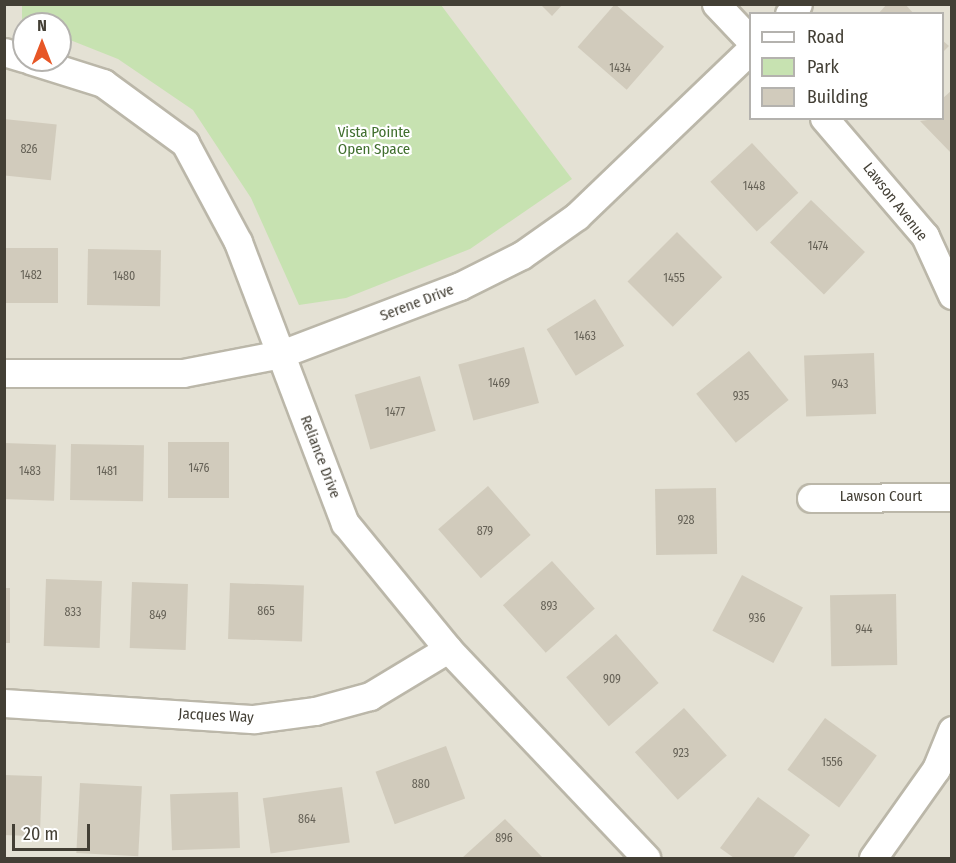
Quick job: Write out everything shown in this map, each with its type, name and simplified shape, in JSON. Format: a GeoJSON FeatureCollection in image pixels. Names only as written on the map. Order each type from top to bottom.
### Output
{"type":"FeatureCollection","features":[{"type":"Feature","properties":{"kind":"street"},"geometry":{"type":"LineString","coordinates":[[716,4],[749,39]]}},
{"type":"Feature","properties":{"kind":"street","name":"Serene Drive"},"geometry":{"type":"LineString","coordinates":[[4,374],[183,373],[281,354],[460,286],[522,255],[577,216],[749,51]]}},
{"type":"Feature","properties":{"kind":"street","name":"Reliance Drive"},"geometry":{"type":"LineString","coordinates":[[68,72],[103,83],[185,143],[238,243],[345,523],[448,649],[646,858]]}},
{"type":"Feature","properties":{"kind":"street","name":"Lawson Avenue"},"geometry":{"type":"LineString","coordinates":[[826,120],[925,236],[951,295]]}},
{"type":"Feature","properties":{"kind":"street","name":"Lawson Court"},"geometry":{"type":"LineString","coordinates":[[811,498],[951,497]]}},
{"type":"Feature","properties":{"kind":"street","name":"Jacques Way"},"geometry":{"type":"LineString","coordinates":[[4,704],[254,719],[315,711],[370,696],[448,649]]}},
{"type":"Feature","properties":{"kind":"street"},"geometry":{"type":"LineString","coordinates":[[873,858],[936,768],[951,730]]}},
{"type":"Feature","properties":{"kind":"shaded area"},"geometry":{"type":"Polygon","coordinates":[[[5,5],[951,5],[951,858],[5,858],[5,5]]]}},
{"type":"Feature","properties":{"kind":"green space","name":"Vista Pointe Open Space"},"geometry":{"type":"Polygon","coordinates":[[[22,5],[441,5],[572,179],[470,249],[346,298],[299,305],[251,198],[193,110],[118,59],[72,41],[72,12],[22,12],[22,5]]]}},
{"type":"Feature","properties":{"kind":"building"},"geometry":{"type":"Polygon","coordinates":[[[540,4],[563,4],[552,16],[540,4]]]}},
{"type":"Feature","properties":{"kind":"building"},"geometry":{"type":"Polygon","coordinates":[[[615,4],[664,47],[627,90],[578,47],[615,4]]]}},
{"type":"Feature","properties":{"kind":"building"},"geometry":{"type":"Polygon","coordinates":[[[887,4],[905,4],[912,12],[880,12],[887,4]]]}},
{"type":"Feature","properties":{"kind":"building"},"geometry":{"type":"Polygon","coordinates":[[[944,42],[949,46],[944,51],[944,42]]]}},
{"type":"Feature","properties":{"kind":"building"},"geometry":{"type":"Polygon","coordinates":[[[952,90],[952,154],[920,121],[944,120],[944,97],[952,90]]]}},
{"type":"Feature","properties":{"kind":"building"},"geometry":{"type":"Polygon","coordinates":[[[4,119],[57,125],[51,180],[4,175],[4,119]]]}},
{"type":"Feature","properties":{"kind":"building"},"geometry":{"type":"Polygon","coordinates":[[[752,143],[798,193],[757,232],[710,182],[752,143]]]}},
{"type":"Feature","properties":{"kind":"building"},"geometry":{"type":"Polygon","coordinates":[[[811,200],[865,252],[824,295],[770,242],[811,200]]]}},
{"type":"Feature","properties":{"kind":"building"},"geometry":{"type":"Polygon","coordinates":[[[677,232],[722,277],[673,327],[628,281],[677,232]]]}},
{"type":"Feature","properties":{"kind":"building"},"geometry":{"type":"Polygon","coordinates":[[[4,248],[58,248],[58,303],[4,303],[4,248]]]}},
{"type":"Feature","properties":{"kind":"building"},"geometry":{"type":"Polygon","coordinates":[[[88,249],[161,250],[160,306],[87,305],[88,249]]]}},
{"type":"Feature","properties":{"kind":"building"},"geometry":{"type":"Polygon","coordinates":[[[595,299],[624,346],[576,376],[547,329],[595,299]]]}},
{"type":"Feature","properties":{"kind":"building"},"geometry":{"type":"Polygon","coordinates":[[[524,347],[539,403],[473,421],[458,365],[524,347]]]}},
{"type":"Feature","properties":{"kind":"building"},"geometry":{"type":"Polygon","coordinates":[[[749,351],[789,400],[736,443],[696,394],[749,351]]]}},
{"type":"Feature","properties":{"kind":"building"},"geometry":{"type":"Polygon","coordinates":[[[874,353],[876,414],[806,416],[804,355],[874,353]]]}},
{"type":"Feature","properties":{"kind":"building"},"geometry":{"type":"Polygon","coordinates":[[[420,376],[436,431],[370,450],[355,395],[420,376]]]}},
{"type":"Feature","properties":{"kind":"building"},"geometry":{"type":"Polygon","coordinates":[[[168,442],[229,442],[229,498],[168,498],[168,442]]]}},
{"type":"Feature","properties":{"kind":"building"},"geometry":{"type":"Polygon","coordinates":[[[4,443],[56,445],[54,501],[4,499],[4,443]]]}},
{"type":"Feature","properties":{"kind":"building"},"geometry":{"type":"Polygon","coordinates":[[[71,444],[144,445],[143,501],[70,500],[71,444]]]}},
{"type":"Feature","properties":{"kind":"building"},"geometry":{"type":"Polygon","coordinates":[[[488,486],[531,535],[481,578],[438,529],[488,486]]]}},
{"type":"Feature","properties":{"kind":"building"},"geometry":{"type":"Polygon","coordinates":[[[716,488],[717,554],[656,555],[655,489],[716,488]]]}},
{"type":"Feature","properties":{"kind":"building"},"geometry":{"type":"Polygon","coordinates":[[[552,561],[595,609],[546,653],[503,605],[552,561]]]}},
{"type":"Feature","properties":{"kind":"building"},"geometry":{"type":"Polygon","coordinates":[[[742,575],[803,607],[773,663],[712,631],[742,575]]]}},
{"type":"Feature","properties":{"kind":"building"},"geometry":{"type":"Polygon","coordinates":[[[46,579],[102,581],[100,648],[44,646],[46,579]]]}},
{"type":"Feature","properties":{"kind":"building"},"geometry":{"type":"Polygon","coordinates":[[[132,582],[188,584],[186,650],[130,648],[132,582]]]}},
{"type":"Feature","properties":{"kind":"building"},"geometry":{"type":"Polygon","coordinates":[[[230,583],[304,586],[302,642],[228,639],[230,583]]]}},
{"type":"Feature","properties":{"kind":"building"},"geometry":{"type":"Polygon","coordinates":[[[4,588],[10,588],[10,643],[4,643],[4,588]]]}},
{"type":"Feature","properties":{"kind":"building"},"geometry":{"type":"Polygon","coordinates":[[[896,594],[897,665],[831,666],[830,595],[896,594]]]}},
{"type":"Feature","properties":{"kind":"building"},"geometry":{"type":"Polygon","coordinates":[[[616,634],[659,683],[609,726],[566,677],[616,634]]]}},
{"type":"Feature","properties":{"kind":"building"},"geometry":{"type":"Polygon","coordinates":[[[684,708],[727,756],[678,800],[635,752],[684,708]]]}},
{"type":"Feature","properties":{"kind":"building"},"geometry":{"type":"Polygon","coordinates":[[[825,718],[877,756],[839,807],[787,770],[825,718]]]}},
{"type":"Feature","properties":{"kind":"building"},"geometry":{"type":"Polygon","coordinates":[[[446,746],[465,799],[395,824],[376,772],[446,746]]]}},
{"type":"Feature","properties":{"kind":"building"},"geometry":{"type":"Polygon","coordinates":[[[4,775],[42,776],[40,836],[4,835],[4,775]]]}},
{"type":"Feature","properties":{"kind":"building"},"geometry":{"type":"Polygon","coordinates":[[[80,783],[142,786],[138,856],[76,853],[80,783]]]}},
{"type":"Feature","properties":{"kind":"building"},"geometry":{"type":"Polygon","coordinates":[[[342,787],[350,842],[271,854],[263,798],[342,787]]]}},
{"type":"Feature","properties":{"kind":"building"},"geometry":{"type":"Polygon","coordinates":[[[238,792],[240,848],[172,850],[170,794],[238,792]]]}},
{"type":"Feature","properties":{"kind":"building"},"geometry":{"type":"Polygon","coordinates":[[[758,797],[810,835],[793,858],[734,858],[720,848],[758,797]]]}},
{"type":"Feature","properties":{"kind":"building"},"geometry":{"type":"Polygon","coordinates":[[[505,819],[543,858],[462,858],[505,819]]]}}]}
